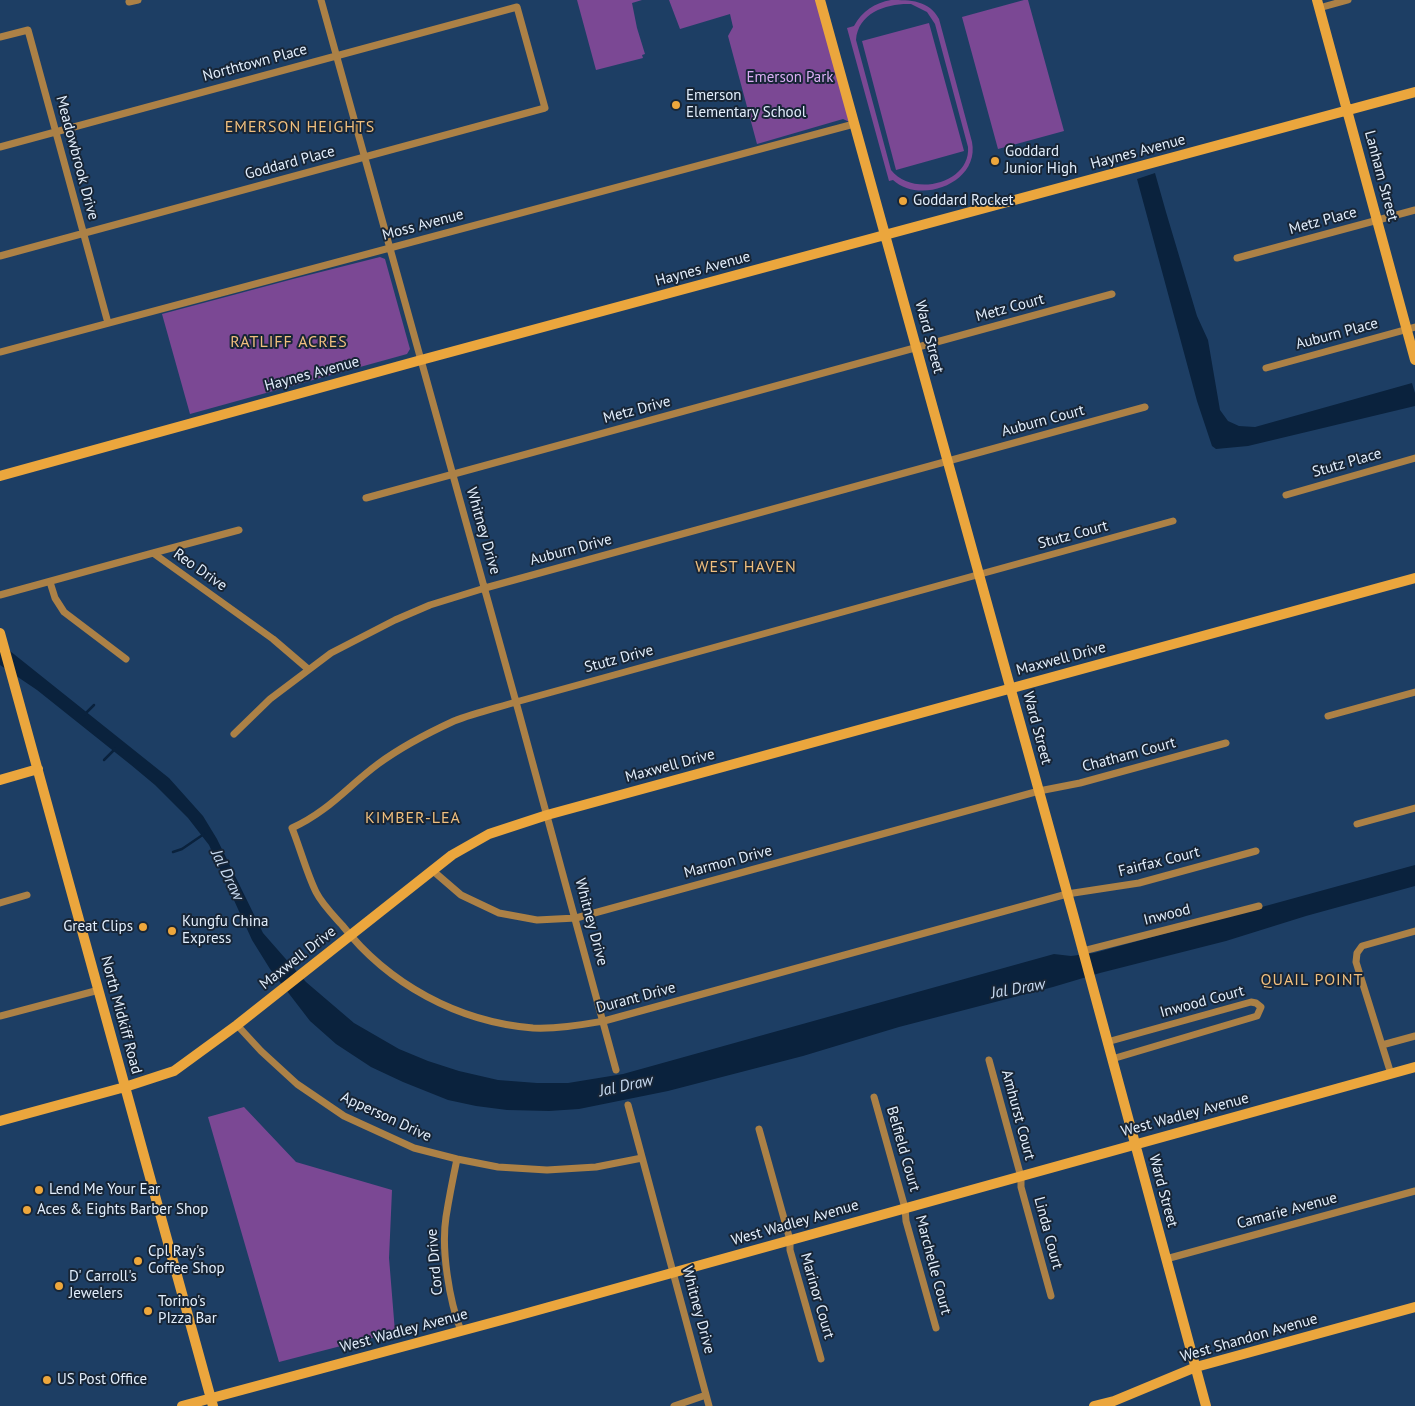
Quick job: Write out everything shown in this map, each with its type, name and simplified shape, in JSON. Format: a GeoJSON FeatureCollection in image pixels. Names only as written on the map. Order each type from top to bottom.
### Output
{"type":"FeatureCollection","features":[{"type":"Feature","properties":{"kind":"street"},"geometry":{"type":"LineString","coordinates":[[129,2],[138,0]]}},
{"type":"Feature","properties":{"kind":"street","name":"Whitney Drive"},"geometry":{"type":"LineString","coordinates":[[321,0],[576,918],[616,1070]]}},
{"type":"Feature","properties":{"kind":"street","name":"Ward Street"},"geometry":{"type":"LineString","coordinates":[[820,0],[1011,688],[1206,1406]]}},
{"type":"Feature","properties":{"kind":"street"},"geometry":{"type":"LineString","coordinates":[[1318,4],[1348,0]]}},
{"type":"Feature","properties":{"kind":"street","name":"Lanham Street"},"geometry":{"type":"LineString","coordinates":[[1318,4],[1377,221],[1411,328],[1415,360]]}},
{"type":"Feature","properties":{"kind":"street","name":"Northtown Place"},"geometry":{"type":"LineString","coordinates":[[0,146],[517,7]]}},
{"type":"Feature","properties":{"kind":"street","name":"Goddard Place"},"geometry":{"type":"LineString","coordinates":[[0,256],[544,108],[517,7]]}},
{"type":"Feature","properties":{"kind":"street","name":"Meadowbrook Drive"},"geometry":{"type":"LineString","coordinates":[[0,37],[28,30],[108,323]]}},
{"type":"Feature","properties":{"kind":"street","name":"Haynes Avenue"},"geometry":{"type":"LineString","coordinates":[[0,476],[421,360],[1415,92]]}},
{"type":"Feature","properties":{"kind":"street","name":"Moss Avenue"},"geometry":{"type":"LineString","coordinates":[[0,352],[854,124]]}},
{"type":"Feature","properties":{"kind":"street","name":"Metz Place"},"geometry":{"type":"LineString","coordinates":[[1237,258],[1415,210]]}},
{"type":"Feature","properties":{"kind":"street","name":"Metz Court"},"geometry":{"type":"LineString","coordinates":[[916,348],[1112,294]]}},
{"type":"Feature","properties":{"kind":"street","name":"Auburn Place"},"geometry":{"type":"LineString","coordinates":[[1266,368],[1411,328]]}},
{"type":"Feature","properties":{"kind":"street","name":"Metz Drive"},"geometry":{"type":"LineString","coordinates":[[366,498],[916,348]]}},
{"type":"Feature","properties":{"kind":"street","name":"Auburn Court"},"geometry":{"type":"LineString","coordinates":[[948,461],[1145,407]]}},
{"type":"Feature","properties":{"kind":"street","name":"Stutz Place"},"geometry":{"type":"LineString","coordinates":[[1286,495],[1415,458]]}},
{"type":"Feature","properties":{"kind":"street","name":"Auburn Drive"},"geometry":{"type":"LineString","coordinates":[[234,734],[270,699],[331,654],[395,620],[430,605],[485,588],[948,461]]}},
{"type":"Feature","properties":{"kind":"street","name":"Stutz Court"},"geometry":{"type":"LineString","coordinates":[[979,575],[1173,522]]}},
{"type":"Feature","properties":{"kind":"street"},"geometry":{"type":"LineString","coordinates":[[153,553],[239,530]]}},
{"type":"Feature","properties":{"kind":"street","name":"Reo Drive"},"geometry":{"type":"LineString","coordinates":[[0,595],[153,553],[273,639],[308,670]]}},
{"type":"Feature","properties":{"kind":"street","name":"Stutz Drive"},"geometry":{"type":"LineString","coordinates":[[292,828],[325,810],[377,765],[407,744],[456,721],[516,702],[979,575]]}},
{"type":"Feature","properties":{"kind":"street","name":"Maxwell Drive"},"geometry":{"type":"LineString","coordinates":[[0,1121],[125,1087],[174,1071],[285,988],[432,870],[452,855],[489,834],[547,815],[1415,578]]}},
{"type":"Feature","properties":{"kind":"street"},"geometry":{"type":"LineString","coordinates":[[50,582],[55,598],[64,612],[126,659]]}},
{"type":"Feature","properties":{"kind":"street","name":"North Midkiff Road"},"geometry":{"type":"LineString","coordinates":[[0,633],[212,1402]]}},
{"type":"Feature","properties":{"kind":"street"},"geometry":{"type":"LineString","coordinates":[[1328,716],[1415,692]]}},
{"type":"Feature","properties":{"kind":"street","name":"Chatham Court"},"geometry":{"type":"LineString","coordinates":[[1039,791],[1080,783],[1226,743]]}},
{"type":"Feature","properties":{"kind":"street"},"geometry":{"type":"LineString","coordinates":[[0,780],[38,770]]}},
{"type":"Feature","properties":{"kind":"street","name":"Marmon Drive"},"geometry":{"type":"LineString","coordinates":[[432,870],[461,894],[499,913],[537,920],[576,918],[1039,791]]}},
{"type":"Feature","properties":{"kind":"street"},"geometry":{"type":"LineString","coordinates":[[1357,824],[1415,808]]}},
{"type":"Feature","properties":{"kind":"street","name":"Durant Drive"},"geometry":{"type":"LineString","coordinates":[[292,828],[316,892],[350,936],[373,960],[409,988],[463,1014],[498,1023],[534,1028],[569,1027],[604,1021],[1067,894]]}},
{"type":"Feature","properties":{"kind":"street","name":"Fairfax Court"},"geometry":{"type":"LineString","coordinates":[[1067,894],[1139,883],[1256,850]]}},
{"type":"Feature","properties":{"kind":"street"},"geometry":{"type":"LineString","coordinates":[[0,903],[27,895]]}},
{"type":"Feature","properties":{"kind":"street","name":"Inwood"},"geometry":{"type":"LineString","coordinates":[[1083,951],[1259,906]]}},
{"type":"Feature","properties":{"kind":"street"},"geometry":{"type":"LineString","coordinates":[[1391,1074],[1356,962],[1357,952],[1362,946],[1415,931]]}},
{"type":"Feature","properties":{"kind":"street"},"geometry":{"type":"LineString","coordinates":[[0,1016],[99,990]]}},
{"type":"Feature","properties":{"kind":"street","name":"Inwood Court"},"geometry":{"type":"LineString","coordinates":[[1107,1042],[1251,1002],[1260,1004],[1261,1007],[1257,1016],[1112,1059]]}},
{"type":"Feature","properties":{"kind":"street","name":"Apperson Drive"},"geometry":{"type":"LineString","coordinates":[[237,1025],[261,1051],[297,1084],[344,1116],[414,1148],[457,1160],[498,1167],[547,1170],[596,1167],[642,1158]]}},
{"type":"Feature","properties":{"kind":"street"},"geometry":{"type":"LineString","coordinates":[[1382,1045],[1415,1036]]}},
{"type":"Feature","properties":{"kind":"street","name":"Amhurst Court"},"geometry":{"type":"LineString","coordinates":[[989,1060],[1021,1177]]}},
{"type":"Feature","properties":{"kind":"street","name":"West Wadley Avenue"},"geometry":{"type":"LineString","coordinates":[[182,1406],[212,1402],[461,1331],[1415,1068]]}},
{"type":"Feature","properties":{"kind":"street","name":"Belfield Court"},"geometry":{"type":"LineString","coordinates":[[874,1097],[905,1208]]}},
{"type":"Feature","properties":{"kind":"street","name":"Whitney Drive"},"geometry":{"type":"LineString","coordinates":[[628,1105],[709,1406]]}},
{"type":"Feature","properties":{"kind":"street","name":"Marinor Court"},"geometry":{"type":"LineString","coordinates":[[759,1129],[790,1240],[790,1250],[821,1359]]}},
{"type":"Feature","properties":{"kind":"street","name":"Cord Drive"},"geometry":{"type":"LineString","coordinates":[[457,1160],[446,1219],[446,1258],[453,1307],[461,1331]]}},
{"type":"Feature","properties":{"kind":"street","name":"Linda Court"},"geometry":{"type":"LineString","coordinates":[[1021,1177],[1021,1187],[1051,1296]]}},
{"type":"Feature","properties":{"kind":"street","name":"Camarie Avenue"},"geometry":{"type":"LineString","coordinates":[[1166,1259],[1415,1191]]}},
{"type":"Feature","properties":{"kind":"street","name":"Marchelle Court"},"geometry":{"type":"LineString","coordinates":[[905,1208],[906,1221],[936,1328]]}},
{"type":"Feature","properties":{"kind":"street","name":"West Shandon Avenue"},"geometry":{"type":"LineString","coordinates":[[1094,1406],[1114,1401],[1196,1367],[1415,1307]]}},
{"type":"Feature","properties":{"kind":"street"},"geometry":{"type":"LineString","coordinates":[[674,1406],[706,1395]]}},
{"type":"Feature","properties":{"kind":"green space"},"geometry":{"type":"Polygon","coordinates":[[[577,0],[642,0],[632,3],[645,54],[642,55],[643,58],[596,70],[577,0]]]}},
{"type":"Feature","properties":{"kind":"green space","name":"Emerson Park"},"geometry":{"type":"Polygon","coordinates":[[[669,0],[820,0],[854,124],[843,119],[757,144],[728,36],[733,27],[730,14],[680,29],[669,0]]]}},
{"type":"Feature","properties":{"kind":"green space"},"geometry":{"type":"Polygon","coordinates":[[[1028,0],[1064,131],[998,149],[962,17],[1028,0]]]}},
{"type":"Feature","properties":{"kind":"green space"},"geometry":{"type":"Polygon","coordinates":[[[885,1],[918,2],[930,8],[939,19],[972,142],[972,156],[967,169],[958,179],[946,186],[932,190],[918,190],[904,187],[893,180],[889,181],[847,28],[854,26],[870,8],[885,1]],[[911,4],[893,5],[876,11],[862,22],[856,40],[891,170],[901,179],[926,185],[951,177],[960,170],[966,159],[968,147],[935,24],[927,12],[911,4]]]}},
{"type":"Feature","properties":{"kind":"green space"},"geometry":{"type":"Polygon","coordinates":[[[929,23],[964,151],[896,170],[862,41],[929,23]]]}},
{"type":"Feature","properties":{"kind":"green space"},"geometry":{"type":"Polygon","coordinates":[[[380,257],[385,259],[410,349],[407,354],[190,414],[162,314],[380,257]]]}},
{"type":"Feature","properties":{"kind":"green space"},"geometry":{"type":"Polygon","coordinates":[[[244,1107],[296,1162],[392,1190],[389,1258],[395,1332],[279,1362],[208,1117],[244,1107]]]}},
{"type":"Feature","properties":{"kind":"water"},"geometry":{"type":"Polygon","coordinates":[[[1155,173],[1197,316],[1208,340],[1220,410],[1228,421],[1239,426],[1255,427],[1412,383],[1415,393],[1415,406],[1248,446],[1216,449],[1212,446],[1197,401],[1137,179],[1155,173]]]}},
{"type":"Feature","properties":{"kind":"water","name":"Jal Draw"},"geometry":{"type":"Polygon","coordinates":[[[0,643],[169,778],[203,816],[217,839],[263,933],[306,982],[354,1023],[399,1049],[459,1071],[498,1080],[568,1083],[623,1074],[1054,954],[1071,956],[1094,953],[1415,865],[1415,886],[1306,916],[1226,941],[899,1027],[803,1056],[668,1091],[579,1109],[549,1111],[507,1110],[476,1106],[448,1100],[371,1067],[336,1044],[310,1021],[270,969],[252,940],[209,845],[188,818],[155,785],[131,765],[37,690],[0,665],[0,643]]]}},
{"type":"Feature","properties":{"kind":"waterway"},"geometry":{"type":"LineString","coordinates":[[85,714],[94,705]]}},
{"type":"Feature","properties":{"kind":"waterway"},"geometry":{"type":"LineString","coordinates":[[104,760],[115,749]]}},
{"type":"Feature","properties":{"kind":"waterway"},"geometry":{"type":"LineString","coordinates":[[173,852],[182,849],[204,834]]}},
{"type":"Feature","properties":{"kind":"place","name":"Emerson Elementary School"},"geometry":{"type":"Point","coordinates":[676,105]}},
{"type":"Feature","properties":{"kind":"place","name":"Goddard Junior High"},"geometry":{"type":"Point","coordinates":[995,161]}},
{"type":"Feature","properties":{"kind":"place","name":"Goddard Rocket"},"geometry":{"type":"Point","coordinates":[903,201]}},
{"type":"Feature","properties":{"kind":"place","name":"Great Clips"},"geometry":{"type":"Point","coordinates":[143,927]}},
{"type":"Feature","properties":{"kind":"place","name":"Kungfu China Express"},"geometry":{"type":"Point","coordinates":[172,931]}},
{"type":"Feature","properties":{"kind":"place","name":"Lend Me Your Ear"},"geometry":{"type":"Point","coordinates":[39,1190]}},
{"type":"Feature","properties":{"kind":"place","name":"Aces & Eights Barber Shop"},"geometry":{"type":"Point","coordinates":[27,1210]}},
{"type":"Feature","properties":{"kind":"place","name":"Cpl Ray's Coffee Shop"},"geometry":{"type":"Point","coordinates":[138,1261]}},
{"type":"Feature","properties":{"kind":"place","name":"D' Carroll's Jewelers"},"geometry":{"type":"Point","coordinates":[59,1286]}},
{"type":"Feature","properties":{"kind":"place","name":"Torino's PIzza Bar"},"geometry":{"type":"Point","coordinates":[148,1311]}},
{"type":"Feature","properties":{"kind":"place","name":"US Post Office"},"geometry":{"type":"Point","coordinates":[47,1380]}},
{"type":"Feature","properties":{"kind":"district","name":"EMERSON HEIGHTS"},"geometry":{"type":"Point","coordinates":[300,127]}},
{"type":"Feature","properties":{"kind":"district","name":"RATLIFF ACRES"},"geometry":{"type":"Point","coordinates":[289,342]}},
{"type":"Feature","properties":{"kind":"district","name":"WEST HAVEN"},"geometry":{"type":"Point","coordinates":[746,567]}},
{"type":"Feature","properties":{"kind":"district","name":"KIMBER-LEA"},"geometry":{"type":"Point","coordinates":[413,818]}},
{"type":"Feature","properties":{"kind":"district","name":"QUAIL POINT"},"geometry":{"type":"Point","coordinates":[1312,980]}}]}
